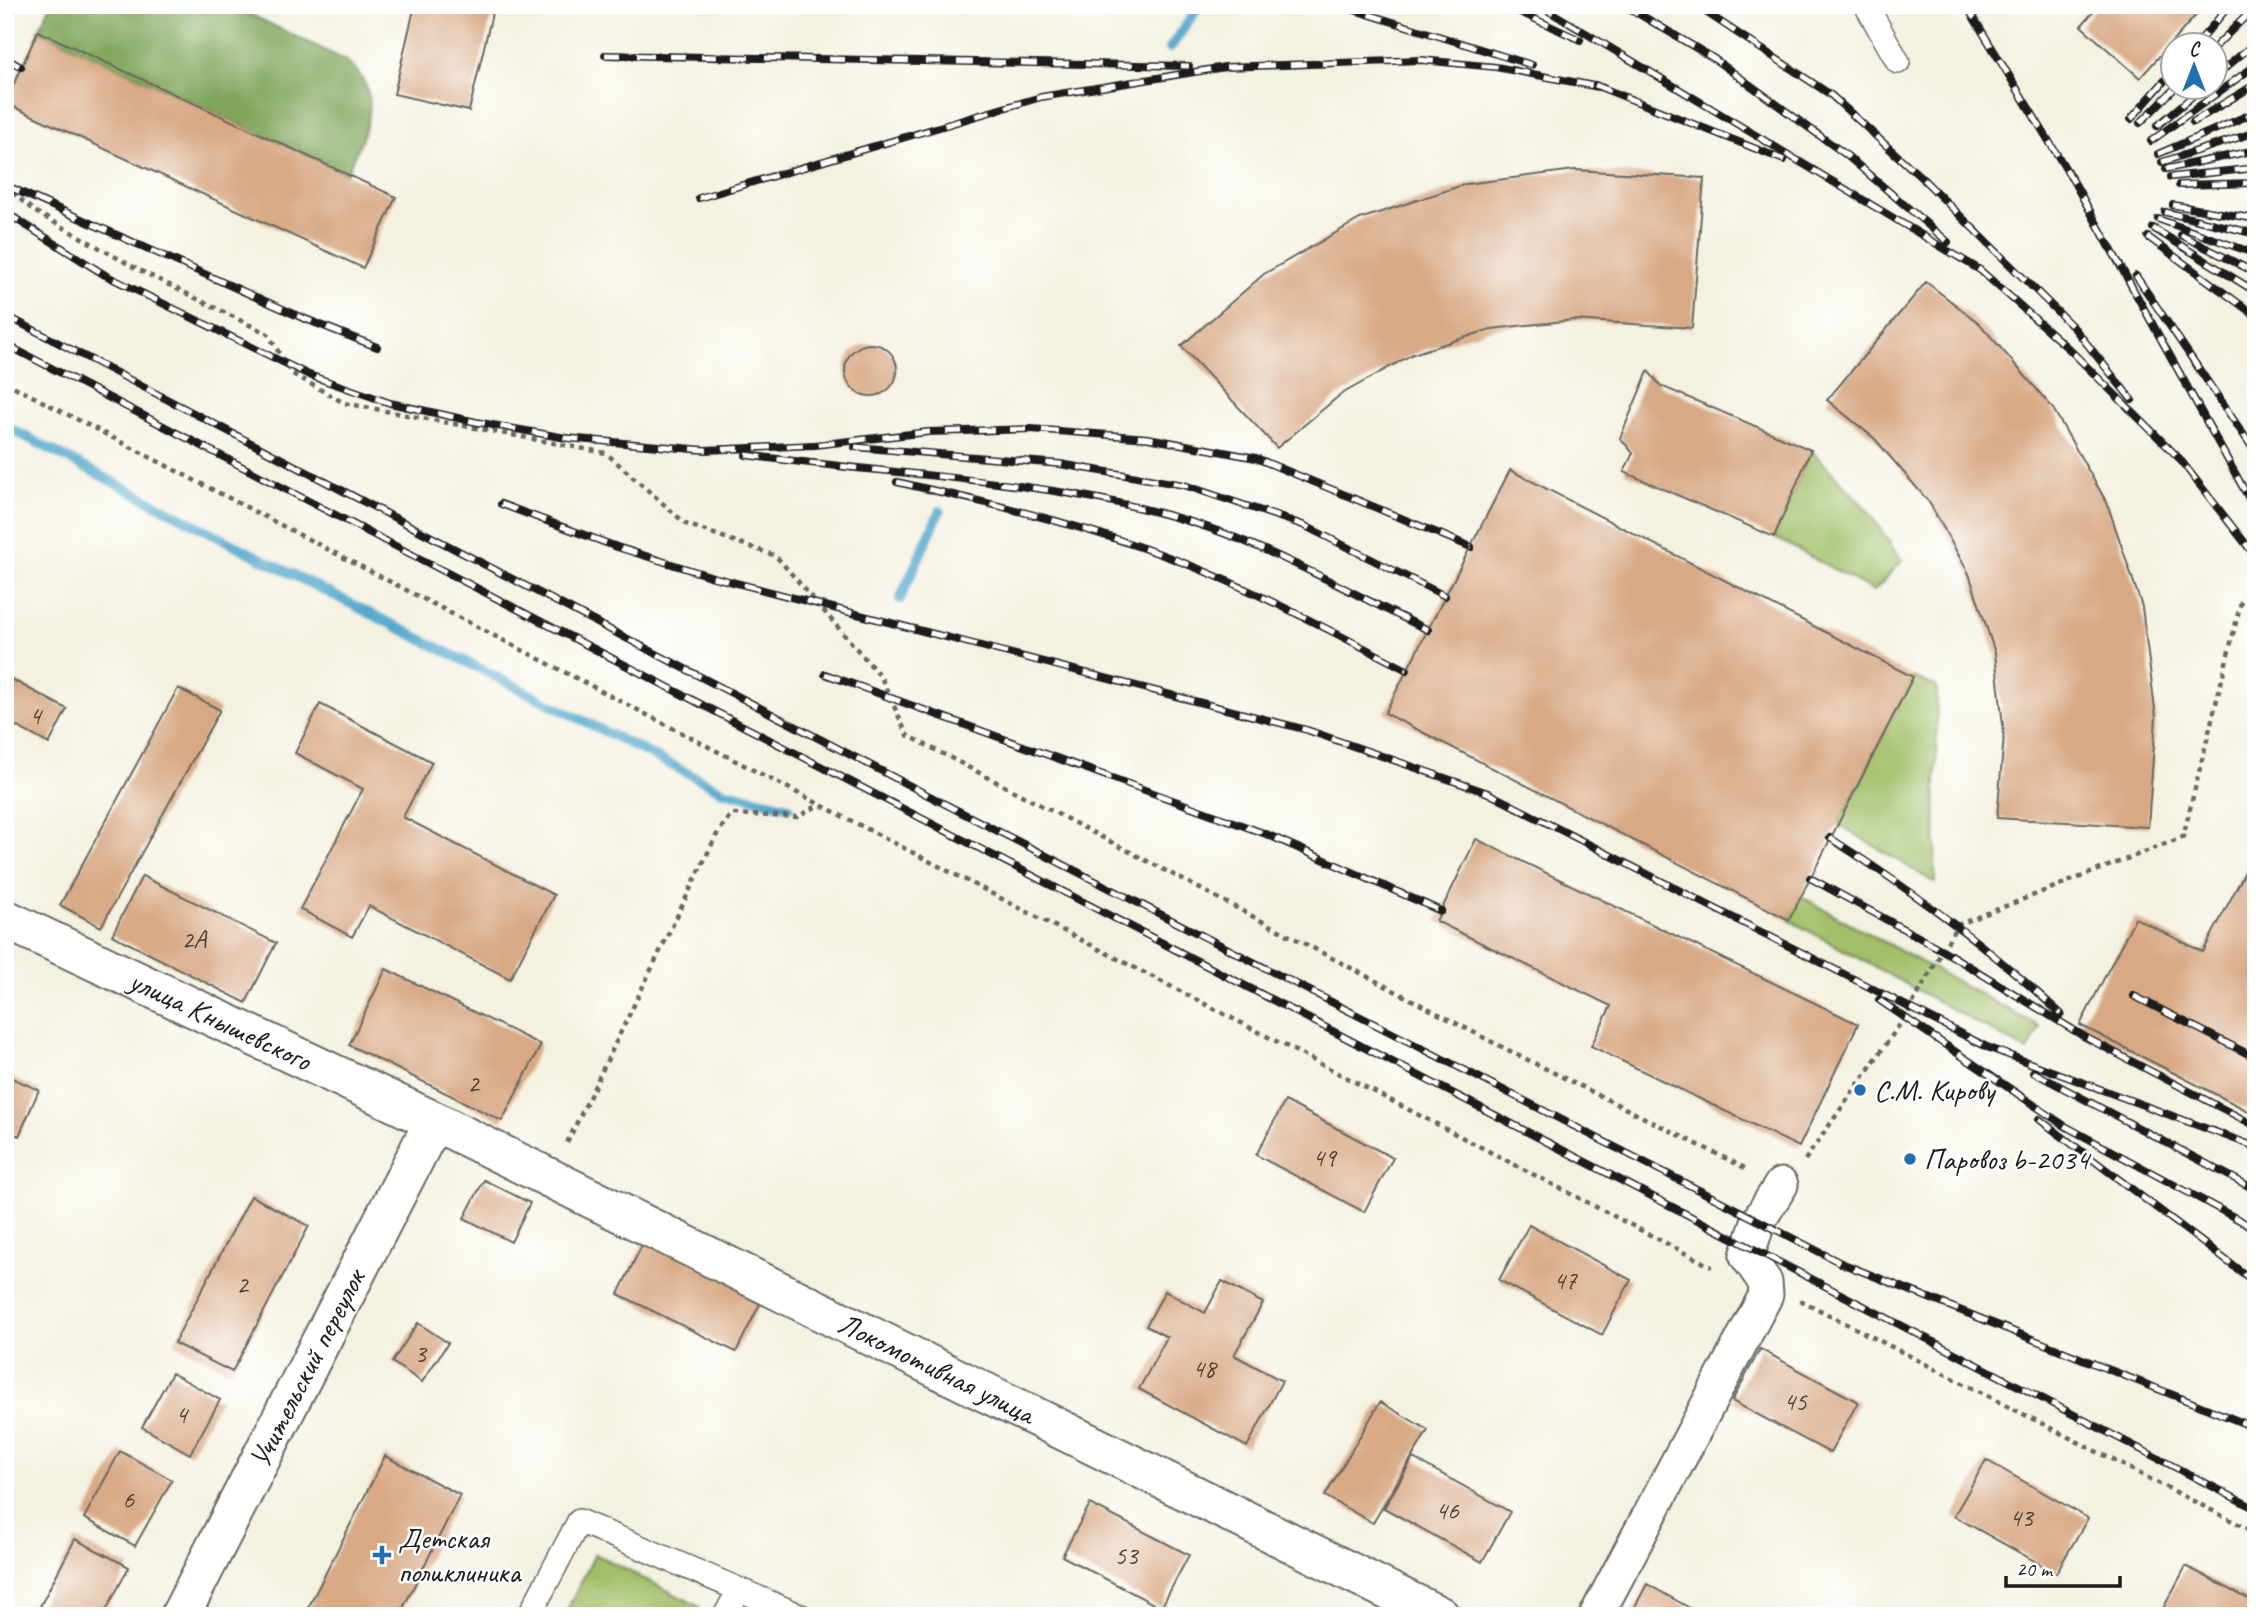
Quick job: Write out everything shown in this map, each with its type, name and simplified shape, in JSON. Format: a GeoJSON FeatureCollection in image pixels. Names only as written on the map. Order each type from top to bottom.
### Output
{"type":"FeatureCollection","features":[{"type":"Feature","properties":{"kind":"street","name":"улица Кнышевского"},"geometry":{"type":"LineString","coordinates":[[5,919],[434,1121]]}},
{"type":"Feature","properties":{"kind":"street","name":"Локомотивная улица"},"geometry":{"type":"LineString","coordinates":[[434,1121],[1440,1616]]}},
{"type":"Feature","properties":{"kind":"street","name":"Учительский переулок"},"geometry":{"type":"LineString","coordinates":[[180,1616],[434,1121]]}},
{"type":"Feature","properties":{"kind":"street"},"geometry":{"type":"LineString","coordinates":[[1596,1616],[1765,1288],[1747,1256],[1759,1220],[1780,1185]]}},
{"type":"Feature","properties":{"kind":"lane"},"geometry":{"type":"LineString","coordinates":[[1867,5],[1898,62]]}},
{"type":"Feature","properties":{"kind":"lane"},"geometry":{"type":"LineString","coordinates":[[529,1616],[579,1521],[801,1616]]}},
{"type":"Feature","properties":{"kind":"lane"},"geometry":{"type":"LineString","coordinates":[[725,1616],[739,1590]]}},
{"type":"Feature","properties":{"kind":"path"},"geometry":{"type":"LineString","coordinates":[[5,186],[34,211],[138,270],[268,334],[291,373],[345,404],[606,453],[686,524],[776,556],[881,677],[907,735],[1494,1043],[1780,1185],[1787,1172],[1803,1164],[1905,1017],[1958,925],[2183,837],[2242,602],[2256,592]]}},
{"type":"Feature","properties":{"kind":"path"},"geometry":{"type":"LineString","coordinates":[[5,383],[819,805],[1765,1288],[2256,1533]]}},
{"type":"Feature","properties":{"kind":"path"},"geometry":{"type":"LineString","coordinates":[[550,1179],[716,836],[731,814],[797,817],[819,805]]}},
{"type":"Feature","properties":{"kind":"green space"},"geometry":{"type":"Polygon","coordinates":[[[51,5],[231,5],[347,61],[367,88],[369,116],[346,174],[38,31],[51,5]]]}},
{"type":"Feature","properties":{"kind":"green space"},"geometry":{"type":"Polygon","coordinates":[[[1811,450],[1868,511],[1902,561],[1874,591],[1774,537],[1811,450]]]}},
{"type":"Feature","properties":{"kind":"green space"},"geometry":{"type":"Polygon","coordinates":[[[1913,677],[1937,687],[1935,883],[1838,824],[1913,677]]]}},
{"type":"Feature","properties":{"kind":"green space"},"geometry":{"type":"Polygon","coordinates":[[[1800,896],[2040,1027],[2028,1051],[1789,920],[1800,896]]]}},
{"type":"Feature","properties":{"kind":"green space"},"geometry":{"type":"Polygon","coordinates":[[[595,1554],[700,1607],[695,1616],[564,1616],[595,1554]]]}},
{"type":"Feature","properties":{"kind":"building"},"geometry":{"type":"Polygon","coordinates":[[[415,5],[494,5],[469,111],[394,94],[415,5]]]}},
{"type":"Feature","properties":{"kind":"building"},"geometry":{"type":"Polygon","coordinates":[[[2099,5],[2205,5],[2181,32],[2160,32],[2160,56],[2140,78],[2081,26],[2099,5]]]}},
{"type":"Feature","properties":{"kind":"building"},"geometry":{"type":"Polygon","coordinates":[[[38,31],[396,197],[363,268],[5,103],[38,31]]]}},
{"type":"Feature","properties":{"kind":"building"},"geometry":{"type":"Polygon","coordinates":[[[1575,170],[1704,178],[1692,328],[1574,320],[1491,329],[1413,354],[1340,395],[1277,448],[1181,346],[1264,274],[1360,219],[1466,184],[1575,170]]]}},
{"type":"Feature","properties":{"kind":"building"},"geometry":{"type":"Polygon","coordinates":[[[1926,282],[1979,323],[2052,407],[2107,503],[2142,607],[2156,717],[2148,827],[1997,818],[2004,735],[1995,653],[1969,574],[1929,502],[1875,439],[1827,400],[1926,282]]]}},
{"type":"Feature","properties":{"kind":"building"},"geometry":{"type":"Polygon","coordinates":[[[871,344],[890,351],[897,370],[890,389],[871,396],[852,389],[845,370],[852,351],[871,344]]]}},
{"type":"Feature","properties":{"kind":"building"},"geometry":{"type":"Polygon","coordinates":[[[1648,371],[1661,386],[1811,450],[1774,537],[1624,472],[1633,453],[1620,438],[1648,371]]]}},
{"type":"Feature","properties":{"kind":"building"},"geometry":{"type":"Polygon","coordinates":[[[1510,470],[1913,677],[1789,920],[1385,713],[1510,470]]]}},
{"type":"Feature","properties":{"kind":"building"},"geometry":{"type":"Polygon","coordinates":[[[9,678],[67,709],[49,744],[5,720],[5,684],[9,678]]]}},
{"type":"Feature","properties":{"kind":"building"},"geometry":{"type":"Polygon","coordinates":[[[178,688],[220,710],[101,927],[60,905],[178,688]]]}},
{"type":"Feature","properties":{"kind":"building"},"geometry":{"type":"Polygon","coordinates":[[[320,704],[432,762],[403,817],[554,895],[510,979],[369,906],[352,937],[300,909],[363,789],[295,753],[320,704]]]}},
{"type":"Feature","properties":{"kind":"building"},"geometry":{"type":"Polygon","coordinates":[[[1476,839],[1858,1024],[1799,1147],[1591,1046],[1611,1006],[1436,921],[1476,839]]]}},
{"type":"Feature","properties":{"kind":"building"},"geometry":{"type":"Polygon","coordinates":[[[2256,851],[2256,1115],[2080,1025],[2135,918],[2203,952],[2256,851]]]}},
{"type":"Feature","properties":{"kind":"building"},"geometry":{"type":"Polygon","coordinates":[[[142,876],[276,943],[246,1003],[112,935],[142,876]]]}},
{"type":"Feature","properties":{"kind":"building"},"geometry":{"type":"Polygon","coordinates":[[[386,969],[541,1045],[502,1121],[349,1045],[386,969]]]}},
{"type":"Feature","properties":{"kind":"building"},"geometry":{"type":"Polygon","coordinates":[[[5,1075],[39,1090],[19,1136],[5,1130],[5,1075]]]}},
{"type":"Feature","properties":{"kind":"building"},"geometry":{"type":"Polygon","coordinates":[[[1285,1101],[1393,1158],[1364,1212],[1256,1155],[1285,1101]]]}},
{"type":"Feature","properties":{"kind":"building"},"geometry":{"type":"Polygon","coordinates":[[[484,1180],[530,1203],[511,1242],[464,1218],[484,1180]]]}},
{"type":"Feature","properties":{"kind":"building"},"geometry":{"type":"Polygon","coordinates":[[[251,1196],[309,1226],[232,1372],[174,1343],[251,1196]]]}},
{"type":"Feature","properties":{"kind":"building"},"geometry":{"type":"Polygon","coordinates":[[[1529,1225],[1631,1280],[1602,1335],[1499,1280],[1529,1225]]]}},
{"type":"Feature","properties":{"kind":"building"},"geometry":{"type":"Polygon","coordinates":[[[645,1239],[763,1298],[736,1352],[618,1294],[645,1239]]]}},
{"type":"Feature","properties":{"kind":"building"},"geometry":{"type":"Polygon","coordinates":[[[1222,1281],[1263,1303],[1234,1355],[1282,1381],[1247,1447],[1139,1389],[1167,1337],[1146,1326],[1165,1291],[1205,1313],[1222,1281]]]}},
{"type":"Feature","properties":{"kind":"building"},"geometry":{"type":"Polygon","coordinates":[[[418,1323],[448,1343],[422,1382],[392,1362],[418,1323]]]}},
{"type":"Feature","properties":{"kind":"building"},"geometry":{"type":"Polygon","coordinates":[[[1760,1349],[1858,1402],[1830,1453],[1732,1401],[1760,1349]]]}},
{"type":"Feature","properties":{"kind":"building"},"geometry":{"type":"Polygon","coordinates":[[[172,1373],[220,1400],[190,1454],[142,1427],[172,1373]]]}},
{"type":"Feature","properties":{"kind":"building"},"geometry":{"type":"Polygon","coordinates":[[[1380,1402],[1428,1430],[1373,1523],[1325,1496],[1380,1402]]]}},
{"type":"Feature","properties":{"kind":"building"},"geometry":{"type":"Polygon","coordinates":[[[120,1451],[172,1480],[135,1546],[84,1518],[120,1451]]]}},
{"type":"Feature","properties":{"kind":"building","name":"Детская поликлиника"},"geometry":{"type":"Polygon","coordinates":[[[385,1456],[460,1495],[399,1616],[304,1616],[385,1456]]]}},
{"type":"Feature","properties":{"kind":"building"},"geometry":{"type":"Polygon","coordinates":[[[1413,1458],[1510,1512],[1482,1562],[1384,1508],[1413,1458]]]}},
{"type":"Feature","properties":{"kind":"building"},"geometry":{"type":"Polygon","coordinates":[[[1986,1460],[2088,1518],[2056,1573],[1954,1516],[1986,1460]]]}},
{"type":"Feature","properties":{"kind":"building"},"geometry":{"type":"Polygon","coordinates":[[[1090,1504],[1189,1555],[1161,1608],[1062,1556],[1090,1504]]]}},
{"type":"Feature","properties":{"kind":"building"},"geometry":{"type":"Polygon","coordinates":[[[75,1539],[129,1567],[103,1616],[35,1616],[75,1539]]]}},
{"type":"Feature","properties":{"kind":"building"},"geometry":{"type":"Polygon","coordinates":[[[2186,1566],[2256,1603],[2256,1616],[2159,1616],[2186,1566]]]}},
{"type":"Feature","properties":{"kind":"building"},"geometry":{"type":"Polygon","coordinates":[[[1647,1584],[1704,1616],[1630,1616],[1647,1584]]]}},
{"type":"Feature","properties":{"kind":"waterway"},"geometry":{"type":"LineString","coordinates":[[1170,48],[1200,5]]}},
{"type":"Feature","properties":{"kind":"waterway"},"geometry":{"type":"LineString","coordinates":[[5,426],[258,557],[723,791],[789,807]]}},
{"type":"Feature","properties":{"kind":"waterway"},"geometry":{"type":"LineString","coordinates":[[900,599],[940,511]]}},
{"type":"Feature","properties":{"kind":"railway"},"geometry":{"type":"LineString","coordinates":[[1338,5],[1532,65]]}},
{"type":"Feature","properties":{"kind":"railway"},"geometry":{"type":"LineString","coordinates":[[1505,5],[1580,40]]}},
{"type":"Feature","properties":{"kind":"railway"},"geometry":{"type":"LineString","coordinates":[[1539,5],[1980,270],[2070,350],[2178,457],[2256,557]]}},
{"type":"Feature","properties":{"kind":"railway"},"geometry":{"type":"LineString","coordinates":[[1624,5],[1713,58],[1845,154],[1948,242]]}},
{"type":"Feature","properties":{"kind":"railway"},"geometry":{"type":"LineString","coordinates":[[1695,5],[1831,95],[1924,180],[2075,329],[2132,400]]}},
{"type":"Feature","properties":{"kind":"railway"},"geometry":{"type":"LineString","coordinates":[[1966,5],[2075,184],[2256,511]]}},
{"type":"Feature","properties":{"kind":"railway"},"geometry":{"type":"LineString","coordinates":[[2207,32],[2230,5]]}},
{"type":"Feature","properties":{"kind":"railway"},"geometry":{"type":"LineString","coordinates":[[2230,32],[2256,6]]}},
{"type":"Feature","properties":{"kind":"railway"},"geometry":{"type":"LineString","coordinates":[[2230,64],[2256,42]]}},
{"type":"Feature","properties":{"kind":"railway"},"geometry":{"type":"LineString","coordinates":[[605,55],[1189,66]]}},
{"type":"Feature","properties":{"kind":"railway"},"geometry":{"type":"LineString","coordinates":[[5,58],[21,67]]}},
{"type":"Feature","properties":{"kind":"railway"},"geometry":{"type":"LineString","coordinates":[[699,198],[1041,97],[1225,67],[1421,60],[1496,67],[1604,88]]}},
{"type":"Feature","properties":{"kind":"railway"},"geometry":{"type":"LineString","coordinates":[[2151,141],[2256,65]]}},
{"type":"Feature","properties":{"kind":"railway"},"geometry":{"type":"LineString","coordinates":[[2193,122],[2256,84]]}},
{"type":"Feature","properties":{"kind":"railway"},"geometry":{"type":"LineString","coordinates":[[1595,85],[1784,160]]}},
{"type":"Feature","properties":{"kind":"railway"},"geometry":{"type":"LineString","coordinates":[[2131,119],[2160,86]]}},
{"type":"Feature","properties":{"kind":"railway"},"geometry":{"type":"LineString","coordinates":[[2140,123],[2161,102]]}},
{"type":"Feature","properties":{"kind":"railway"},"geometry":{"type":"LineString","coordinates":[[2157,126],[2185,102]]}},
{"type":"Feature","properties":{"kind":"railway"},"geometry":{"type":"LineString","coordinates":[[2158,154],[2256,112]]}},
{"type":"Feature","properties":{"kind":"railway"},"geometry":{"type":"LineString","coordinates":[[2162,162],[2256,132]]}},
{"type":"Feature","properties":{"kind":"railway"},"geometry":{"type":"LineString","coordinates":[[2166,169],[2256,150]]}},
{"type":"Feature","properties":{"kind":"railway"},"geometry":{"type":"LineString","coordinates":[[2171,177],[2256,168]]}},
{"type":"Feature","properties":{"kind":"railway"},"geometry":{"type":"LineString","coordinates":[[2179,185],[2256,183]]}},
{"type":"Feature","properties":{"kind":"railway"},"geometry":{"type":"LineString","coordinates":[[5,185],[303,318],[377,347]]}},
{"type":"Feature","properties":{"kind":"railway"},"geometry":{"type":"LineString","coordinates":[[2173,205],[2256,219]]}},
{"type":"Feature","properties":{"kind":"railway"},"geometry":{"type":"LineString","coordinates":[[5,212],[105,275],[309,375],[390,403],[566,438],[705,450],[815,445],[928,432],[1031,429],[1148,438],[1256,458],[1471,547]]}},
{"type":"Feature","properties":{"kind":"railway"},"geometry":{"type":"LineString","coordinates":[[2165,212],[2256,234]]}},
{"type":"Feature","properties":{"kind":"railway"},"geometry":{"type":"LineString","coordinates":[[2158,219],[2256,254]]}},
{"type":"Feature","properties":{"kind":"railway"},"geometry":{"type":"LineString","coordinates":[[2153,228],[2256,292]]}},
{"type":"Feature","properties":{"kind":"railway"},"geometry":{"type":"LineString","coordinates":[[2181,235],[2256,273]]}},
{"type":"Feature","properties":{"kind":"railway"},"geometry":{"type":"LineString","coordinates":[[2148,237],[2256,316]]}},
{"type":"Feature","properties":{"kind":"railway"},"geometry":{"type":"LineString","coordinates":[[2136,276],[2256,453]]}},
{"type":"Feature","properties":{"kind":"railway"},"geometry":{"type":"LineString","coordinates":[[5,315],[945,804],[1841,1263],[2256,1428]]}},
{"type":"Feature","properties":{"kind":"railway"},"geometry":{"type":"LineString","coordinates":[[5,344],[2256,1509]]}},
{"type":"Feature","properties":{"kind":"railway"},"geometry":{"type":"LineString","coordinates":[[855,447],[1060,464],[1184,485],[1303,525],[1445,596]]}},
{"type":"Feature","properties":{"kind":"railway"},"geometry":{"type":"LineString","coordinates":[[746,455],[1055,491],[1116,502],[1175,517],[1281,557],[1428,630]]}},
{"type":"Feature","properties":{"kind":"railway"},"geometry":{"type":"LineString","coordinates":[[897,482],[1052,520],[1177,560],[1277,604],[1407,670]]}},
{"type":"Feature","properties":{"kind":"railway"},"geometry":{"type":"LineString","coordinates":[[501,504],[617,547],[713,577],[1307,730],[1488,793],[1987,1047],[2256,1147]]}},
{"type":"Feature","properties":{"kind":"railway"},"geometry":{"type":"LineString","coordinates":[[825,674],[1266,834],[1441,911]]}},
{"type":"Feature","properties":{"kind":"railway"},"geometry":{"type":"LineString","coordinates":[[1830,838],[1950,921],[2061,1014]]}},
{"type":"Feature","properties":{"kind":"railway"},"geometry":{"type":"LineString","coordinates":[[1810,878],[1944,951],[2085,1037],[2256,1126]]}},
{"type":"Feature","properties":{"kind":"railway"},"geometry":{"type":"LineString","coordinates":[[2134,996],[2256,1058]]}},
{"type":"Feature","properties":{"kind":"railway"},"geometry":{"type":"LineString","coordinates":[[1879,1000],[2065,1126],[2256,1229]]}},
{"type":"Feature","properties":{"kind":"railway"},"geometry":{"type":"LineString","coordinates":[[2033,1072],[2256,1190]]}},
{"type":"Feature","properties":{"kind":"railway"},"geometry":{"type":"LineString","coordinates":[[2039,1119],[2256,1283]]}},
{"type":"Feature","properties":{"kind":"place","name":"С.М. Кирову"},"geometry":{"type":"Point","coordinates":[1860,1090]}},
{"type":"Feature","properties":{"kind":"place","name":"Паровоз b-2034"},"geometry":{"type":"Point","coordinates":[1910,1159]}},
{"type":"Feature","properties":{"kind":"place","name":"Детская поликлиника"},"geometry":{"type":"Point","coordinates":[382,1555]}}]}
